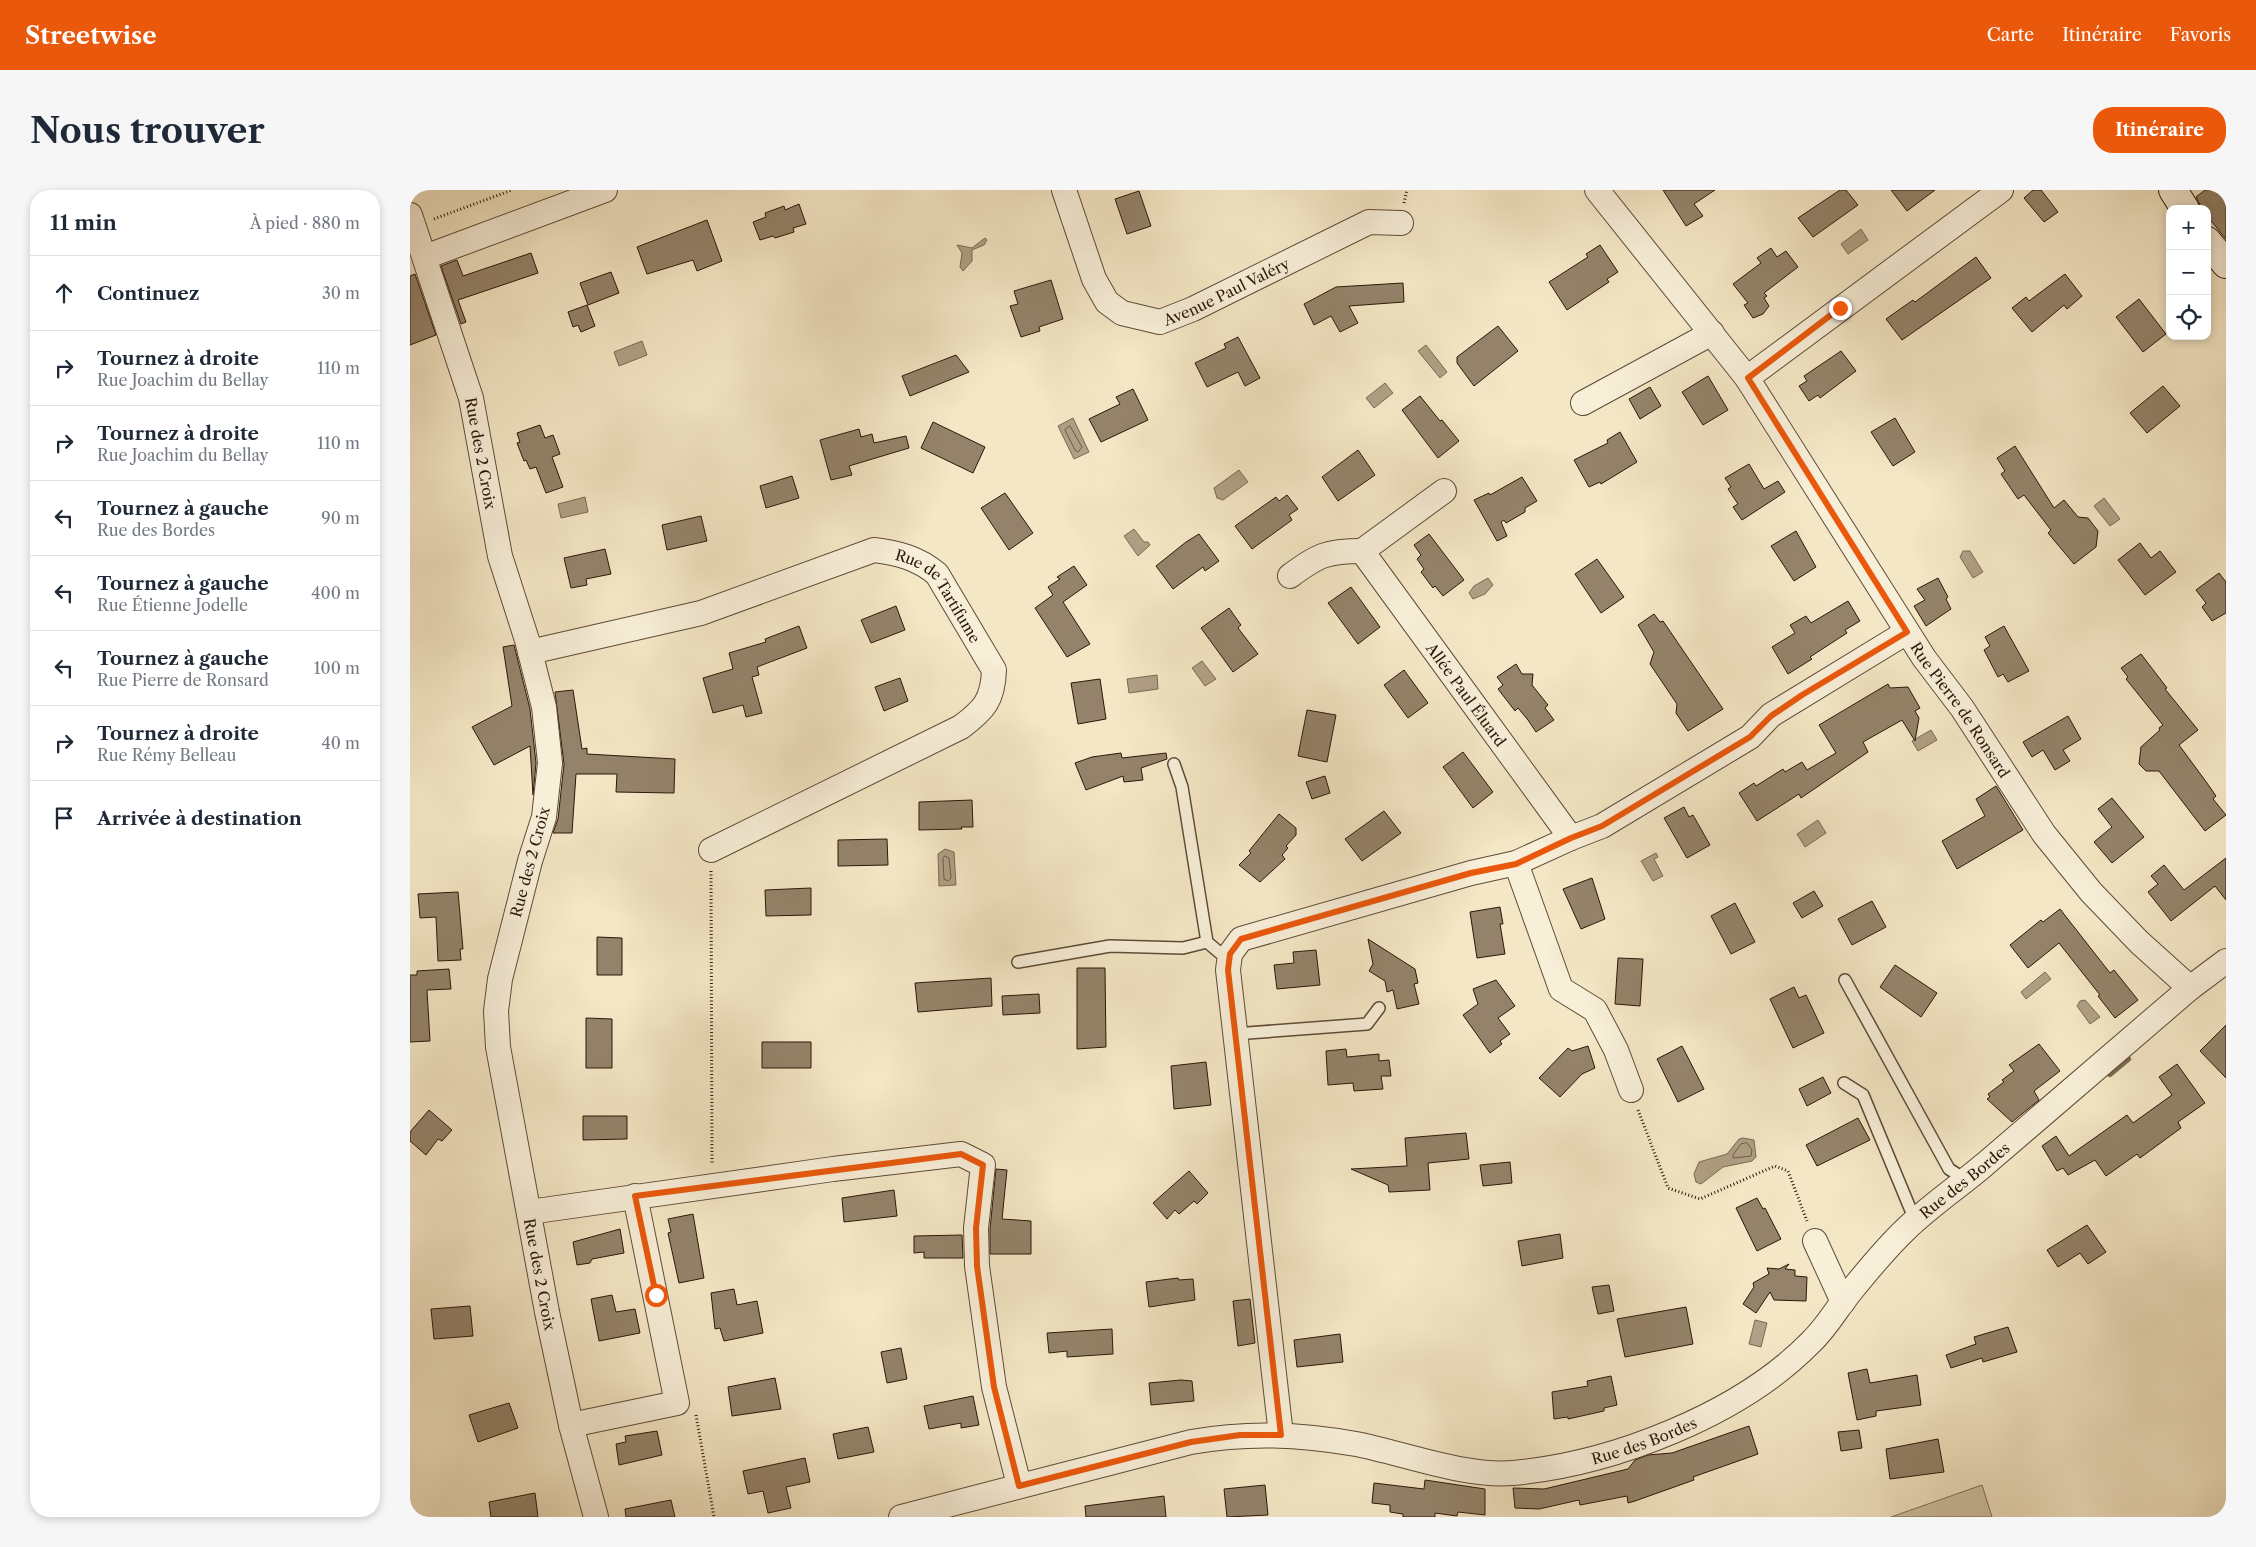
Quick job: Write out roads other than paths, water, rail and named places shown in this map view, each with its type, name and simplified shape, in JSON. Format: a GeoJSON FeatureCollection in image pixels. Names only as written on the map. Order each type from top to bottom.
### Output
{"type":"FeatureCollection","features":[{"type":"Feature","properties":{"kind":"street"},"geometry":{"type":"LineString","coordinates":[[426,257],[605,190]]}},
{"type":"Feature","properties":{"kind":"street","name":"Avenue Paul Valéry"},"geometry":{"type":"LineString","coordinates":[[1064,190],[1094,279],[1107,302],[1122,313],[1160,322],[1193,309],[1369,222],[1401,223]]}},
{"type":"Feature","properties":{"kind":"street","name":"Rue Pierre de Ronsard"},"geometry":{"type":"LineString","coordinates":[[1597,190],[1748,378],[1907,632],[1962,708],[2044,834],[2091,892],[2138,942],[2190,988]]}},
{"type":"Feature","properties":{"kind":"street"},"geometry":{"type":"LineString","coordinates":[[2173,190],[2182,205]]}},
{"type":"Feature","properties":{"kind":"street"},"geometry":{"type":"LineString","coordinates":[[1748,378],[2000,191]]}},
{"type":"Feature","properties":{"kind":"street","name":"Rue des 2 Croix"},"geometry":{"type":"LineString","coordinates":[[412,220],[426,257],[471,398],[500,556],[530,652],[544,706],[550,763],[544,818],[530,861],[504,961],[496,1011],[500,1064],[535,1251],[571,1425],[596,1517]]}},
{"type":"Feature","properties":{"kind":"street"},"geometry":{"type":"LineString","coordinates":[[2211,246],[2226,264]]}},
{"type":"Feature","properties":{"kind":"street"},"geometry":{"type":"LineString","coordinates":[[1583,403],[1712,333]]}},
{"type":"Feature","properties":{"kind":"street"},"geometry":{"type":"LineString","coordinates":[[1290,576],[1315,558],[1338,551],[1362,551],[1444,491]]}},
{"type":"Feature","properties":{"kind":"street","name":"Rue de Tartifume"},"geometry":{"type":"LineString","coordinates":[[530,652],[701,613],[874,550],[899,553],[924,563],[937,574],[994,670],[994,684],[990,699],[981,712],[961,727],[711,850]]}},
{"type":"Feature","properties":{"kind":"street","name":"Allée Paul Éluard"},"geometry":{"type":"LineString","coordinates":[[1362,551],[1571,838]]}},
{"type":"Feature","properties":{"kind":"street"},"geometry":{"type":"LineString","coordinates":[[1281,1435],[1228,970],[1230,954],[1241,939],[1276,927],[1471,873],[1516,864],[1571,838],[1602,826],[1750,737],[1771,716],[1802,695],[1907,632]]}},
{"type":"Feature","properties":{"kind":"street"},"geometry":{"type":"LineString","coordinates":[[1516,864],[1561,989],[1595,1010],[1616,1050],[1631,1090]]}},
{"type":"Feature","properties":{"kind":"street","name":"Rue des Bordes"},"geometry":{"type":"LineString","coordinates":[[901,1517],[1191,1442],[1240,1435],[1281,1435],[1356,1444],[1463,1468],[1493,1472],[1517,1472],[1584,1462],[1642,1445],[1701,1418],[1759,1385],[1809,1344],[1832,1320],[1843,1302],[1906,1229],[2190,988],[2226,962]]}},
{"type":"Feature","properties":{"kind":"street"},"geometry":{"type":"LineString","coordinates":[[529,1212],[712,1185],[961,1154],[983,1165],[976,1228],[977,1266],[994,1387],[1019,1486]]}},
{"type":"Feature","properties":{"kind":"street"},"geometry":{"type":"LineString","coordinates":[[571,1425],[677,1403],[635,1196]]}},
{"type":"Feature","properties":{"kind":"street"},"geometry":{"type":"LineString","coordinates":[[1815,1241],[1843,1302]]}},
{"type":"Feature","properties":{"kind":"lane"},"geometry":{"type":"LineString","coordinates":[[1174,764],[1182,787],[1207,942],[1220,953],[1230,954]]}},
{"type":"Feature","properties":{"kind":"lane"},"geometry":{"type":"LineString","coordinates":[[1018,962],[1110,946],[1183,948],[1207,942]]}},
{"type":"Feature","properties":{"kind":"lane"},"geometry":{"type":"LineString","coordinates":[[1845,980],[1949,1169],[1966,1180]]}},
{"type":"Feature","properties":{"kind":"lane"},"geometry":{"type":"LineString","coordinates":[[1234,1034],[1367,1024],[1379,1008]]}},
{"type":"Feature","properties":{"kind":"lane"},"geometry":{"type":"LineString","coordinates":[[1844,1083],[1863,1095],[1912,1213],[1918,1219]]}},
{"type":"Feature","properties":{"kind":"water"},"geometry":{"type":"Polygon","coordinates":[[[1861,229],[1868,240],[1848,254],[1841,244],[1861,229]]]}},
{"type":"Feature","properties":{"kind":"water"},"geometry":{"type":"Polygon","coordinates":[[[985,238],[987,240],[984,245],[972,250],[972,261],[963,271],[960,267],[962,253],[957,245],[972,248],[985,238]]]}},
{"type":"Feature","properties":{"kind":"water"},"geometry":{"type":"Polygon","coordinates":[[[642,341],[647,355],[619,366],[614,352],[642,341]]]}},
{"type":"Feature","properties":{"kind":"water"},"geometry":{"type":"Polygon","coordinates":[[[1426,345],[1447,372],[1440,378],[1418,351],[1426,345]]]}},
{"type":"Feature","properties":{"kind":"water"},"geometry":{"type":"Polygon","coordinates":[[[1385,383],[1393,393],[1374,408],[1366,398],[1385,383]]]}},
{"type":"Feature","properties":{"kind":"water"},"geometry":{"type":"Polygon","coordinates":[[[1073,418],[1089,452],[1074,459],[1058,426],[1073,418]]]}},
{"type":"Feature","properties":{"kind":"water"},"geometry":{"type":"Polygon","coordinates":[[[1239,470],[1248,482],[1223,500],[1217,498],[1214,488],[1239,470]]]}},
{"type":"Feature","properties":{"kind":"water"},"geometry":{"type":"Polygon","coordinates":[[[585,497],[588,512],[561,518],[558,504],[585,497]]]}},
{"type":"Feature","properties":{"kind":"water"},"geometry":{"type":"Polygon","coordinates":[[[2104,498],[2120,519],[2110,526],[2094,506],[2104,498]]]}},
{"type":"Feature","properties":{"kind":"water"},"geometry":{"type":"Polygon","coordinates":[[[1134,529],[1144,542],[1148,542],[1150,545],[1138,556],[1124,536],[1134,529]]]}},
{"type":"Feature","properties":{"kind":"water"},"geometry":{"type":"Polygon","coordinates":[[[1963,551],[1970,551],[1983,572],[1973,578],[1960,557],[1963,551]]]}},
{"type":"Feature","properties":{"kind":"water"},"geometry":{"type":"Polygon","coordinates":[[[1488,578],[1493,585],[1485,594],[1473,599],[1469,593],[1474,586],[1488,578]]]}},
{"type":"Feature","properties":{"kind":"water"},"geometry":{"type":"Polygon","coordinates":[[[1202,661],[1216,679],[1205,686],[1192,668],[1202,661]]]}},
{"type":"Feature","properties":{"kind":"water"},"geometry":{"type":"Polygon","coordinates":[[[1157,675],[1158,689],[1129,693],[1127,679],[1157,675]]]}},
{"type":"Feature","properties":{"kind":"water"},"geometry":{"type":"Polygon","coordinates":[[[1931,730],[1937,740],[1918,751],[1912,741],[1931,730]]]}},
{"type":"Feature","properties":{"kind":"water"},"geometry":{"type":"Polygon","coordinates":[[[1818,820],[1826,833],[1805,847],[1797,834],[1818,820]]]}},
{"type":"Feature","properties":{"kind":"water"},"geometry":{"type":"Polygon","coordinates":[[[945,849],[954,852],[956,885],[939,886],[938,854],[945,849]]]}},
{"type":"Feature","properties":{"kind":"water"},"geometry":{"type":"Polygon","coordinates":[[[1656,853],[1658,857],[1654,859],[1663,876],[1653,881],[1641,861],[1656,853]]]}},
{"type":"Feature","properties":{"kind":"water"},"geometry":{"type":"Polygon","coordinates":[[[2045,972],[2051,979],[2026,999],[2021,992],[2045,972]]]}},
{"type":"Feature","properties":{"kind":"water"},"geometry":{"type":"Polygon","coordinates":[[[2085,1000],[2100,1017],[2090,1024],[2077,1006],[2080,1001],[2085,1000]]]}},
{"type":"Feature","properties":{"kind":"water"},"geometry":{"type":"Polygon","coordinates":[[[1739,1139],[1754,1140],[1756,1157],[1752,1161],[1723,1167],[1701,1184],[1696,1182],[1694,1174],[1699,1162],[1727,1154],[1739,1139]]]}},
{"type":"Feature","properties":{"kind":"water"},"geometry":{"type":"Polygon","coordinates":[[[1755,1320],[1767,1323],[1761,1347],[1749,1344],[1755,1320]]]}},
{"type":"Feature","properties":{"kind":"waterway"},"geometry":{"type":"LineString","coordinates":[[2110,1074],[2128,1059]]}}]}
